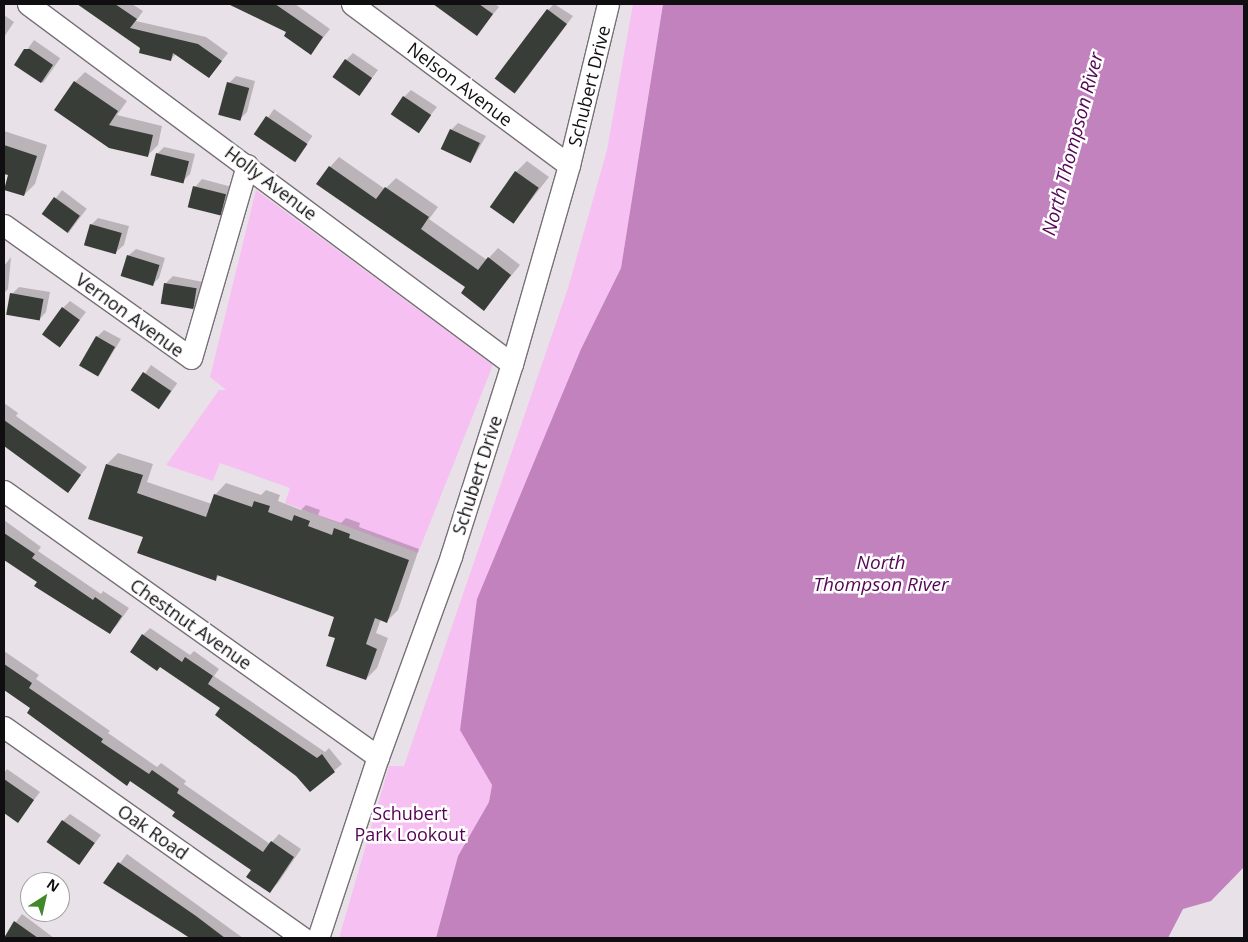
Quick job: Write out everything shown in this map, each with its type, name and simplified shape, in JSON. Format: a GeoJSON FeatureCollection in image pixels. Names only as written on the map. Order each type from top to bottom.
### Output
{"type":"FeatureCollection","features":[{"type":"Feature","properties":{"kind":"street","name":"Holly Avenue"},"geometry":{"type":"LineString","coordinates":[[28,4],[247,165],[512,364]]}},
{"type":"Feature","properties":{"kind":"street","name":"Nelson Avenue"},"geometry":{"type":"LineString","coordinates":[[352,4],[569,165]]}},
{"type":"Feature","properties":{"kind":"street","name":"Schubert Drive"},"geometry":{"type":"LineString","coordinates":[[318,938],[378,757],[451,556],[512,364],[569,165],[608,4]]}},
{"type":"Feature","properties":{"kind":"street","name":"Vernon Avenue"},"geometry":{"type":"LineString","coordinates":[[4,224],[191,358],[247,165]]}},
{"type":"Feature","properties":{"kind":"street","name":"Chestnut Avenue"},"geometry":{"type":"LineString","coordinates":[[4,491],[378,757]]}},
{"type":"Feature","properties":{"kind":"street","name":"Oak Road"},"geometry":{"type":"LineString","coordinates":[[4,727],[303,938]]}},
{"type":"Feature","properties":{"kind":"green space","name":"Schubert Park Lookout"},"geometry":{"type":"Polygon","coordinates":[[[633,4],[663,4],[621,268],[581,349],[551,423],[460,729],[492,785],[489,802],[458,856],[436,938],[339,938],[389,766],[404,766],[568,288],[607,150],[633,4]]]}},
{"type":"Feature","properties":{"kind":"green space"},"geometry":{"type":"Polygon","coordinates":[[[256,190],[493,365],[418,553],[285,503],[290,488],[220,463],[213,481],[166,465],[219,390],[226,390],[210,377],[256,190]]]}},
{"type":"Feature","properties":{"kind":"water","name":"North Thompson River"},"geometry":{"type":"Polygon","coordinates":[[[663,4],[1244,4],[1244,867],[1211,901],[1183,909],[1168,938],[436,938],[458,856],[489,802],[492,785],[460,730],[477,599],[581,349],[621,268],[663,4]]]}},
{"type":"Feature","properties":{"kind":"building"},"geometry":{"type":"Polygon","coordinates":[[[77,4],[115,4],[137,19],[130,28],[198,44],[222,61],[209,78],[173,53],[171,61],[139,53],[140,48],[77,4]]]}},
{"type":"Feature","properties":{"kind":"building"},"geometry":{"type":"Polygon","coordinates":[[[228,4],[275,4],[323,37],[311,55],[284,36],[286,32],[228,4]]]}},
{"type":"Feature","properties":{"kind":"building"},"geometry":{"type":"Polygon","coordinates":[[[433,4],[479,4],[493,14],[477,36],[433,4]]]}},
{"type":"Feature","properties":{"kind":"building"},"geometry":{"type":"Polygon","coordinates":[[[547,9],[567,24],[515,94],[495,78],[547,9]]]}},
{"type":"Feature","properties":{"kind":"building"},"geometry":{"type":"Polygon","coordinates":[[[24,49],[30,49],[53,65],[41,83],[14,65],[24,49]]]}},
{"type":"Feature","properties":{"kind":"building"},"geometry":{"type":"Polygon","coordinates":[[[345,59],[372,78],[359,96],[332,77],[345,59]]]}},
{"type":"Feature","properties":{"kind":"building"},"geometry":{"type":"Polygon","coordinates":[[[74,81],[118,111],[109,125],[153,135],[148,157],[109,148],[54,110],[74,81]]]}},
{"type":"Feature","properties":{"kind":"building"},"geometry":{"type":"Polygon","coordinates":[[[227,82],[249,88],[240,121],[218,115],[227,82]]]}},
{"type":"Feature","properties":{"kind":"building"},"geometry":{"type":"Polygon","coordinates":[[[403,96],[431,115],[419,133],[391,114],[403,96]]]}},
{"type":"Feature","properties":{"kind":"building"},"geometry":{"type":"Polygon","coordinates":[[[266,116],[307,144],[295,162],[254,134],[266,116]]]}},
{"type":"Feature","properties":{"kind":"building"},"geometry":{"type":"Polygon","coordinates":[[[450,129],[480,143],[471,163],[441,149],[450,129]]]}},
{"type":"Feature","properties":{"kind":"building"},"geometry":{"type":"Polygon","coordinates":[[[4,145],[37,156],[24,196],[4,190],[8,175],[4,174],[4,145]]]}},
{"type":"Feature","properties":{"kind":"building"},"geometry":{"type":"Polygon","coordinates":[[[156,153],[189,161],[183,184],[150,175],[156,153]]]}},
{"type":"Feature","properties":{"kind":"building"},"geometry":{"type":"Polygon","coordinates":[[[329,166],[376,199],[385,187],[429,217],[421,229],[478,270],[488,257],[511,275],[484,311],[461,293],[465,287],[316,184],[329,166]]]}},
{"type":"Feature","properties":{"kind":"building"},"geometry":{"type":"Polygon","coordinates":[[[515,171],[539,188],[514,224],[490,207],[515,171]]]}},
{"type":"Feature","properties":{"kind":"building"},"geometry":{"type":"Polygon","coordinates":[[[193,186],[226,194],[221,216],[188,207],[193,186]]]}},
{"type":"Feature","properties":{"kind":"building"},"geometry":{"type":"Polygon","coordinates":[[[54,197],[80,216],[68,233],[42,214],[54,197]]]}},
{"type":"Feature","properties":{"kind":"building"},"geometry":{"type":"Polygon","coordinates":[[[90,224],[122,233],[116,254],[84,245],[90,224]]]}},
{"type":"Feature","properties":{"kind":"building"},"geometry":{"type":"Polygon","coordinates":[[[127,255],[160,265],[153,286],[121,276],[127,255]]]}},
{"type":"Feature","properties":{"kind":"building"},"geometry":{"type":"Polygon","coordinates":[[[164,283],[197,288],[193,309],[161,304],[164,283]]]}},
{"type":"Feature","properties":{"kind":"building"},"geometry":{"type":"Polygon","coordinates":[[[10,293],[43,299],[40,321],[6,315],[10,293]]]}},
{"type":"Feature","properties":{"kind":"building"},"geometry":{"type":"Polygon","coordinates":[[[62,307],[80,320],[60,347],[42,335],[62,307]]]}},
{"type":"Feature","properties":{"kind":"building"},"geometry":{"type":"Polygon","coordinates":[[[96,336],[115,347],[98,376],[79,365],[96,336]]]}},
{"type":"Feature","properties":{"kind":"building"},"geometry":{"type":"Polygon","coordinates":[[[143,372],[171,391],[159,409],[131,390],[143,372]]]}},
{"type":"Feature","properties":{"kind":"building"},"geometry":{"type":"Polygon","coordinates":[[[4,420],[81,475],[68,493],[4,446],[4,420]]]}},
{"type":"Feature","properties":{"kind":"building"},"geometry":{"type":"Polygon","coordinates":[[[106,464],[143,475],[137,493],[206,517],[214,494],[252,507],[254,501],[270,506],[268,512],[292,521],[294,515],[310,521],[308,526],[332,535],[334,528],[350,534],[349,538],[409,560],[387,623],[375,618],[366,644],[377,649],[366,680],[326,666],[335,638],[328,636],[334,617],[217,575],[216,581],[137,553],[143,537],[88,519],[106,464]]]}},
{"type":"Feature","properties":{"kind":"building"},"geometry":{"type":"Polygon","coordinates":[[[4,533],[35,554],[32,558],[93,600],[95,597],[122,616],[110,634],[34,586],[37,582],[4,560],[4,533]]]}},
{"type":"Feature","properties":{"kind":"building"},"geometry":{"type":"Polygon","coordinates":[[[142,634],[182,662],[185,657],[213,676],[208,684],[317,758],[322,754],[335,772],[310,792],[296,776],[215,715],[220,708],[160,667],[157,671],[130,652],[142,634]]]}},
{"type":"Feature","properties":{"kind":"building"},"geometry":{"type":"Polygon","coordinates":[[[4,664],[32,683],[29,688],[103,739],[101,742],[149,774],[152,770],[179,789],[177,793],[263,852],[271,841],[294,857],[270,893],[246,877],[251,870],[172,816],[175,812],[130,781],[127,786],[27,713],[30,708],[4,690],[4,664]]]}},
{"type":"Feature","properties":{"kind":"building"},"geometry":{"type":"Polygon","coordinates":[[[4,779],[34,800],[18,823],[4,813],[4,779]]]}},
{"type":"Feature","properties":{"kind":"building"},"geometry":{"type":"Polygon","coordinates":[[[62,820],[95,843],[79,865],[47,842],[62,820]]]}},
{"type":"Feature","properties":{"kind":"building"},"geometry":{"type":"Polygon","coordinates":[[[118,862],[225,938],[190,938],[103,883],[118,862]]]}},
{"type":"Feature","properties":{"kind":"building"},"geometry":{"type":"Polygon","coordinates":[[[14,921],[38,938],[4,938],[14,921]]]}}]}
